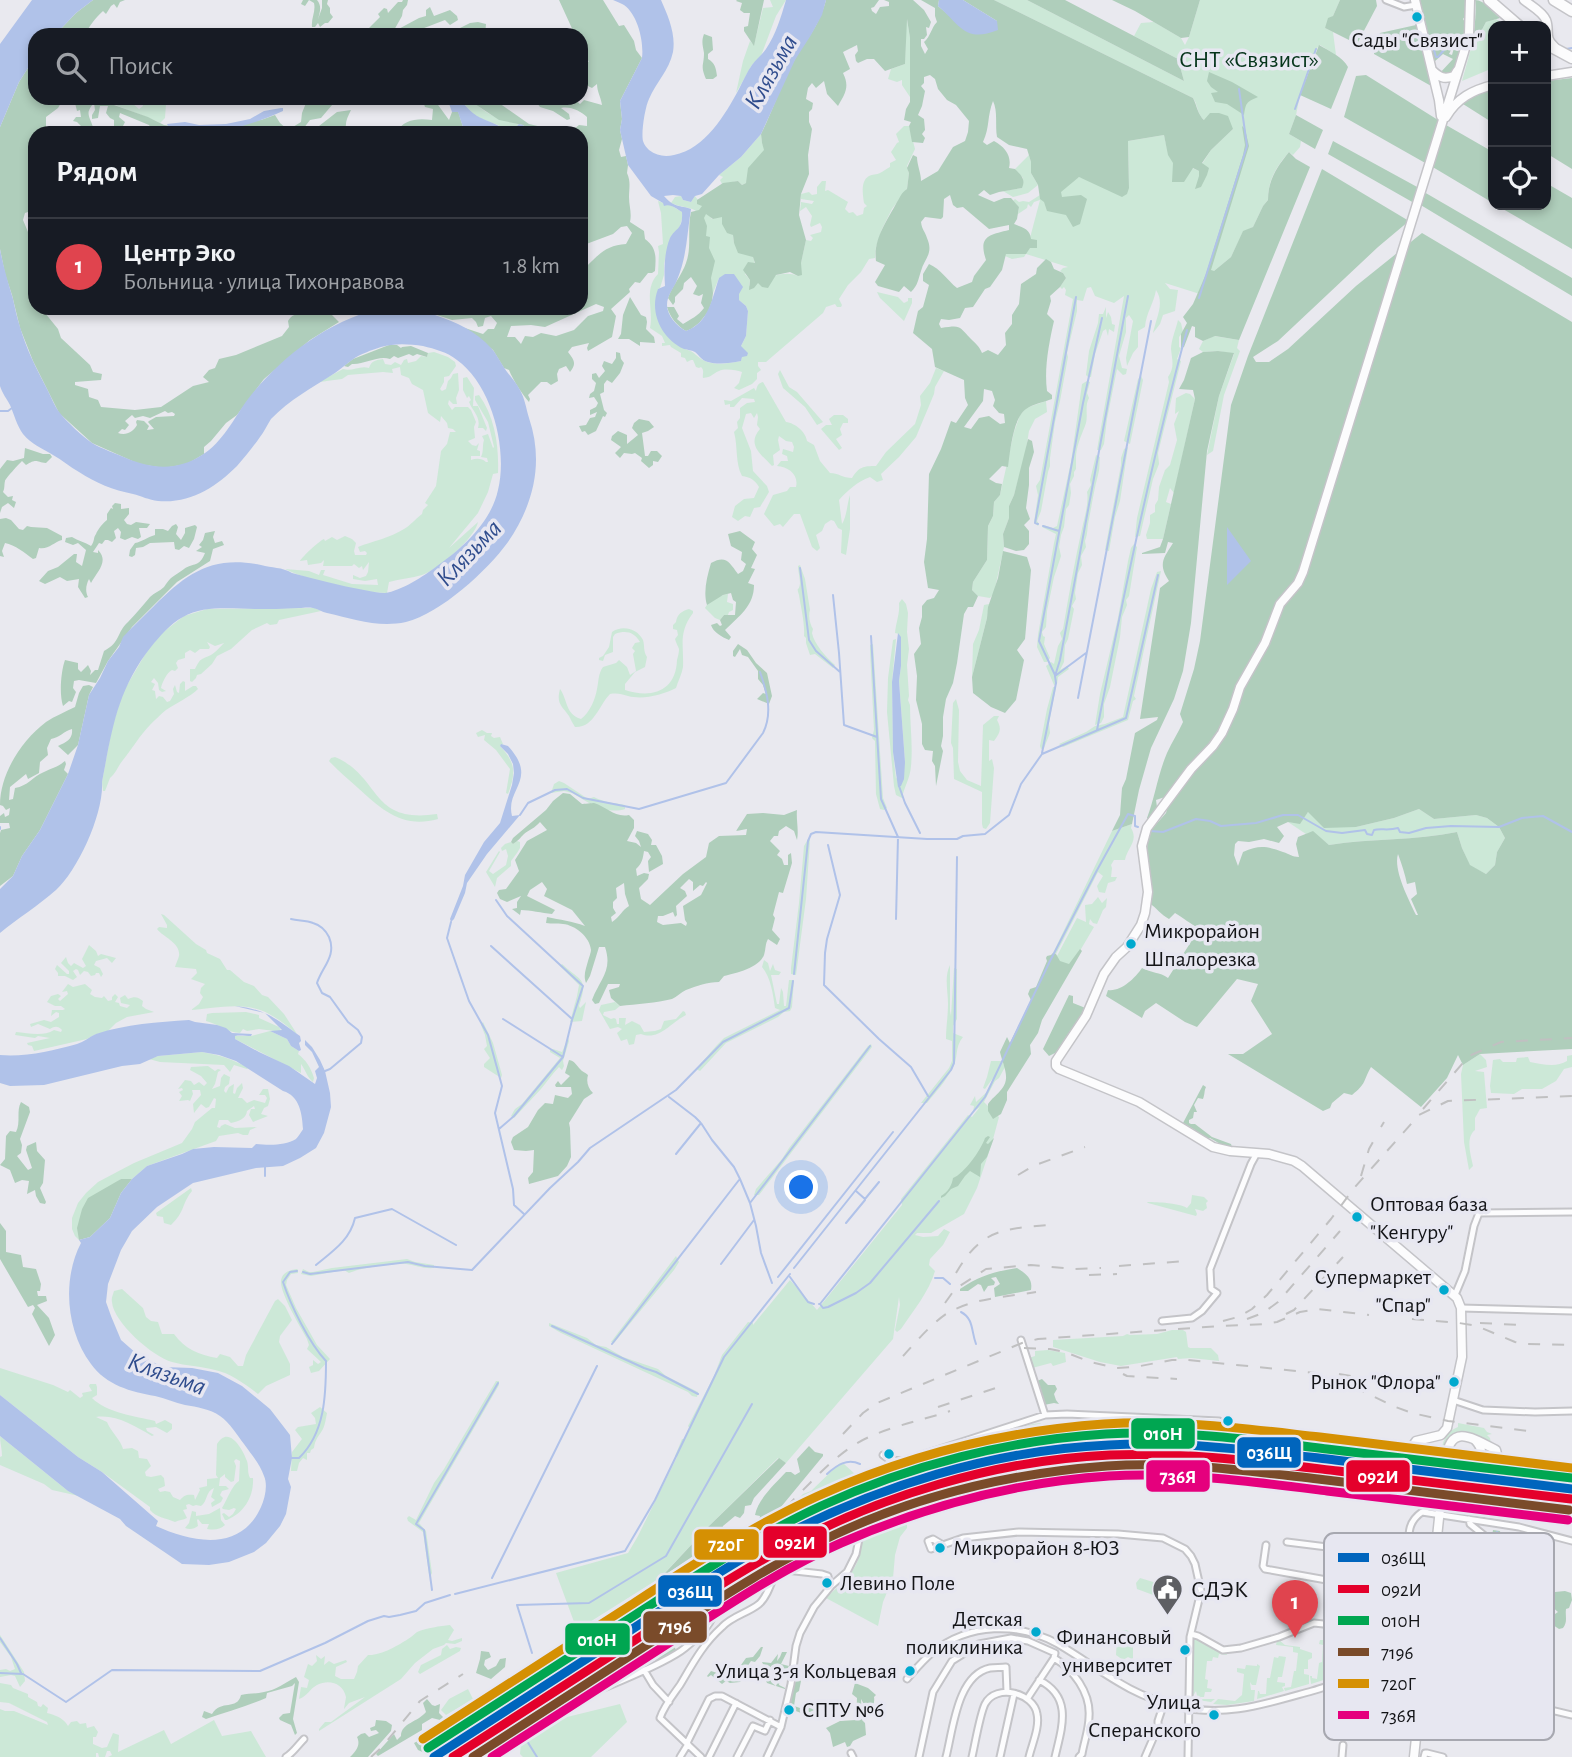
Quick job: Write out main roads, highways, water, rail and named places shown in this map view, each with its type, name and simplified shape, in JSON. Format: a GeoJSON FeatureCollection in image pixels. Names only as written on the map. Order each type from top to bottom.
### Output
{"type":"FeatureCollection","features":[{"type":"Feature","properties":{"kind":"highway"},"geometry":{"type":"LineString","coordinates":[[1554,0],[1572,11]]}},
{"type":"Feature","properties":{"kind":"highway"},"geometry":{"type":"LineString","coordinates":[[1563,0],[1572,6]]}},
{"type":"Feature","properties":{"kind":"highway"},"geometry":{"type":"LineString","coordinates":[[1490,2],[1515,21]]}},
{"type":"Feature","properties":{"kind":"highway"},"geometry":{"type":"LineString","coordinates":[[1551,46],[1572,57]]}},
{"type":"Feature","properties":{"kind":"main road"},"geometry":{"type":"LineString","coordinates":[[1437,1533],[1441,1496],[1443,1480],[1446,1461],[1447,1450],[1451,1442],[1460,1436],[1470,1437],[1494,1449],[1498,1458],[1493,1465],[1469,1471],[1460,1470],[1432,1465],[1417,1456],[1411,1448],[1421,1438],[1444,1433],[1462,1357],[1461,1308],[1455,1295],[1303,1166],[1281,1157],[1213,1147],[1139,1102],[1059,1069],[1056,1061],[1086,1016],[1104,974],[1141,925],[1148,891],[1143,856],[1144,839],[1153,819],[1222,733],[1240,687],[1265,643],[1280,604],[1298,583],[1303,572],[1469,34],[1469,0]]}},
{"type":"Feature","properties":{"kind":"main road"},"geometry":{"type":"LineString","coordinates":[[1524,0],[1542,13],[1544,21]]}},
{"type":"Feature","properties":{"kind":"main road"},"geometry":{"type":"LineString","coordinates":[[1416,3],[1440,100],[1441,125]]}},
{"type":"Feature","properties":{"kind":"main road"},"geometry":{"type":"LineString","coordinates":[[1551,45],[1572,57]]}},
{"type":"Feature","properties":{"kind":"main road"},"geometry":{"type":"LineString","coordinates":[[1432,70],[1443,78],[1454,76],[1458,70]]}},
{"type":"Feature","properties":{"kind":"main road"},"geometry":{"type":"LineString","coordinates":[[1551,75],[1572,72]]}},
{"type":"Feature","properties":{"kind":"main road"},"geometry":{"type":"LineString","coordinates":[[1441,125],[1455,104],[1474,91],[1488,87]]}},
{"type":"Feature","properties":{"kind":"main road"},"geometry":{"type":"LineString","coordinates":[[1470,1437],[1480,1445],[1484,1463],[1493,1465]]}},
{"type":"Feature","properties":{"kind":"main road"},"geometry":{"type":"LineString","coordinates":[[1460,1470],[1473,1467],[1487,1449],[1494,1449]]}},
{"type":"Feature","properties":{"kind":"water"},"geometry":{"type":"Polygon","coordinates":[[[32,0],[93,0],[62,28],[28,28],[28,68],[19,82],[0,127],[0,44],[32,0]]]}},
{"type":"Feature","properties":{"kind":"water","name":"Клязьма"},"geometry":{"type":"Polygon","coordinates":[[[613,0],[661,0],[669,19],[673,52],[669,65],[648,103],[643,132],[643,142],[649,150],[667,156],[685,152],[713,130],[750,68],[770,43],[786,0],[826,0],[822,15],[795,60],[761,134],[741,157],[691,202],[683,200],[681,196],[664,196],[674,204],[691,209],[683,263],[669,295],[667,309],[676,323],[686,331],[694,327],[705,316],[719,278],[725,274],[734,274],[743,287],[739,300],[748,311],[746,336],[741,346],[748,353],[741,361],[720,364],[706,361],[695,352],[676,344],[659,324],[656,298],[658,289],[665,286],[667,250],[670,238],[680,225],[682,212],[671,206],[664,206],[651,196],[628,165],[620,130],[620,101],[642,58],[642,44],[633,15],[624,5],[613,0]]]}},
{"type":"Feature","properties":{"kind":"water"},"geometry":{"type":"Polygon","coordinates":[[[939,0],[963,0],[997,21],[998,30],[978,35],[964,30],[938,6],[939,0]]]}},
{"type":"Feature","properties":{"kind":"water"},"geometry":{"type":"Polygon","coordinates":[[[450,105],[465,105],[477,116],[498,126],[463,126],[458,112],[452,112],[450,105]]]}},
{"type":"Feature","properties":{"kind":"water"},"geometry":{"type":"Polygon","coordinates":[[[283,108],[283,111],[242,126],[167,124],[226,124],[250,119],[264,111],[283,108]]]}},
{"type":"Feature","properties":{"kind":"water","name":"Клязьма"},"geometry":{"type":"Polygon","coordinates":[[[0,249],[22,335],[56,407],[88,440],[126,458],[164,467],[184,464],[202,455],[228,429],[248,399],[274,369],[322,332],[340,323],[359,315],[434,315],[458,324],[479,337],[493,350],[518,387],[533,434],[536,467],[530,498],[508,542],[462,590],[420,617],[386,624],[356,620],[311,608],[218,608],[191,613],[178,620],[154,643],[130,679],[123,695],[109,745],[99,809],[81,855],[56,890],[0,933],[0,889],[13,876],[68,774],[78,745],[89,695],[123,637],[166,594],[202,569],[228,563],[281,569],[377,592],[385,593],[398,589],[447,559],[475,533],[494,502],[501,474],[501,456],[494,419],[480,385],[453,357],[423,346],[397,344],[359,356],[278,412],[237,466],[220,481],[192,497],[181,500],[158,501],[105,486],[33,443],[23,434],[0,386],[0,249]]]}},
{"type":"Feature","properties":{"kind":"water"},"geometry":{"type":"Polygon","coordinates":[[[1227,527],[1251,561],[1227,585],[1227,527]]]}},
{"type":"Feature","properties":{"kind":"water"},"geometry":{"type":"Polygon","coordinates":[[[898,633],[901,637],[899,681],[905,762],[904,779],[898,787],[893,752],[892,682],[898,633]]]}},
{"type":"Feature","properties":{"kind":"water"},"geometry":{"type":"Polygon","coordinates":[[[501,744],[508,746],[521,767],[521,776],[511,806],[512,816],[520,815],[467,883],[451,922],[465,875],[484,842],[500,823],[512,785],[513,764],[501,744]]]}},
{"type":"Feature","properties":{"kind":"water"},"geometry":{"type":"Polygon","coordinates":[[[266,1014],[300,1036],[301,1050],[270,1031],[282,1030],[266,1014]]]}},
{"type":"Feature","properties":{"kind":"water","name":"Клязьма"},"geometry":{"type":"Polygon","coordinates":[[[189,1020],[217,1025],[232,1033],[252,1034],[235,1036],[235,1039],[289,1066],[315,1084],[315,1071],[319,1067],[312,1052],[305,1045],[305,1040],[325,1071],[331,1107],[324,1133],[316,1148],[300,1158],[283,1166],[256,1168],[193,1183],[157,1207],[132,1231],[121,1250],[108,1284],[106,1302],[111,1316],[121,1340],[137,1354],[163,1367],[192,1368],[218,1373],[242,1386],[270,1409],[290,1435],[292,1458],[288,1479],[291,1487],[286,1514],[280,1526],[266,1543],[254,1552],[229,1562],[209,1565],[182,1564],[126,1526],[120,1519],[68,1491],[0,1436],[0,1395],[78,1457],[102,1472],[158,1521],[156,1526],[185,1537],[215,1540],[229,1537],[252,1521],[261,1507],[266,1487],[262,1472],[224,1419],[208,1410],[128,1390],[97,1371],[76,1336],[69,1288],[75,1257],[81,1243],[79,1240],[90,1237],[110,1218],[121,1193],[147,1166],[193,1149],[252,1148],[256,1144],[276,1145],[292,1141],[303,1129],[297,1101],[289,1093],[236,1061],[202,1052],[158,1056],[140,1064],[44,1085],[10,1086],[0,1083],[0,1055],[58,1049],[80,1043],[96,1034],[130,1026],[189,1020]]]}},
{"type":"Feature","properties":{"kind":"waterway"},"geometry":{"type":"LineString","coordinates":[[1432,43],[1436,57],[1449,44],[1457,44]]}},
{"type":"Feature","properties":{"kind":"waterway"},"geometry":{"type":"LineString","coordinates":[[1566,49],[1572,48]]}},
{"type":"Feature","properties":{"kind":"waterway"},"geometry":{"type":"LineString","coordinates":[[1295,109],[1316,49]]}},
{"type":"Feature","properties":{"kind":"waterway"},"geometry":{"type":"LineString","coordinates":[[1199,298],[1247,146],[1239,89]]}},
{"type":"Feature","properties":{"kind":"waterway"},"geometry":{"type":"LineString","coordinates":[[1055,676],[1128,296]]}},
{"type":"Feature","properties":{"kind":"waterway"},"geometry":{"type":"LineString","coordinates":[[1038,524],[1035,523],[1076,297]]}},
{"type":"Feature","properties":{"kind":"waterway"},"geometry":{"type":"LineString","coordinates":[[1055,675],[1039,641],[1083,403],[1102,318]]}},
{"type":"Feature","properties":{"kind":"waterway"},"geometry":{"type":"LineString","coordinates":[[1078,698],[1151,321]]}},
{"type":"Feature","properties":{"kind":"waterway"},"geometry":{"type":"LineString","coordinates":[[1097,730],[1138,529],[1187,330]]}},
{"type":"Feature","properties":{"kind":"waterway"},"geometry":{"type":"LineString","coordinates":[[0,411],[12,408]]}},
{"type":"Feature","properties":{"kind":"waterway"},"geometry":{"type":"LineString","coordinates":[[1043,526],[1059,531]]}},
{"type":"Feature","properties":{"kind":"waterway"},"geometry":{"type":"LineString","coordinates":[[800,568],[809,640],[816,651],[840,672]]}},
{"type":"Feature","properties":{"kind":"waterway"},"geometry":{"type":"LineString","coordinates":[[794,974],[808,841],[811,834],[816,832],[927,839],[957,839],[985,834],[1009,815],[1021,784],[1042,754],[1126,718],[1158,575]]}},
{"type":"Feature","properties":{"kind":"waterway"},"geometry":{"type":"LineString","coordinates":[[833,595],[844,725],[877,737]]}},
{"type":"Feature","properties":{"kind":"waterway"},"geometry":{"type":"LineString","coordinates":[[871,636],[881,799],[898,837],[896,919]]}},
{"type":"Feature","properties":{"kind":"waterway"},"geometry":{"type":"LineString","coordinates":[[1042,753],[1056,683],[1055,676],[1086,653]]}},
{"type":"Feature","properties":{"kind":"waterway"},"geometry":{"type":"LineString","coordinates":[[520,815],[528,803],[555,790],[567,789],[583,798],[639,809],[726,783],[766,725],[768,702],[760,672]]}},
{"type":"Feature","properties":{"kind":"waterway"},"geometry":{"type":"LineString","coordinates":[[899,786],[920,833]]}},
{"type":"Feature","properties":{"kind":"waterway"},"geometry":{"type":"LineString","coordinates":[[820,1304],[985,1097],[1050,961],[1128,814],[1135,816],[1135,826],[1138,827]]}},
{"type":"Feature","properties":{"kind":"waterway"},"geometry":{"type":"LineString","coordinates":[[1150,831],[1163,832],[1196,819],[1221,826],[1256,823],[1283,815],[1298,815],[1326,831],[1342,833],[1365,830],[1372,835],[1374,830],[1398,828],[1400,832],[1409,833],[1426,828],[1451,826],[1499,827],[1522,818],[1543,816],[1572,832]]}},
{"type":"Feature","properties":{"kind":"waterway"},"geometry":{"type":"LineString","coordinates":[[828,845],[840,895],[827,939],[824,985],[911,1067],[928,1096]]}},
{"type":"Feature","properties":{"kind":"waterway"},"geometry":{"type":"LineString","coordinates":[[794,1268],[954,1063],[957,857]]}},
{"type":"Feature","properties":{"kind":"waterway"},"geometry":{"type":"LineString","coordinates":[[496,900],[507,916],[583,986],[563,1057]]}},
{"type":"Feature","properties":{"kind":"waterway"},"geometry":{"type":"LineString","coordinates":[[291,919],[316,924],[328,935],[331,944],[330,956],[317,983],[322,993],[330,997],[362,1037],[361,1043],[325,1071]]}},
{"type":"Feature","properties":{"kind":"waterway"},"geometry":{"type":"LineString","coordinates":[[451,922],[447,938],[469,1001],[488,1035],[502,1086],[495,1113],[513,1189],[514,1205],[524,1214]]}},
{"type":"Feature","properties":{"kind":"waterway"},"geometry":{"type":"LineString","coordinates":[[491,946],[571,1018]]}},
{"type":"Feature","properties":{"kind":"waterway"},"geometry":{"type":"LineString","coordinates":[[303,1272],[310,1274],[408,1262],[472,1270],[590,1148],[676,1090],[723,1042],[789,1008],[793,981]]}},
{"type":"Feature","properties":{"kind":"waterway"},"geometry":{"type":"LineString","coordinates":[[499,1129],[514,1116],[563,1057],[503,1019]]}},
{"type":"Feature","properties":{"kind":"waterway"},"geometry":{"type":"LineString","coordinates":[[750,1203],[870,1046]]}},
{"type":"Feature","properties":{"kind":"waterway"},"geometry":{"type":"LineString","coordinates":[[669,1097],[700,1122]]}},
{"type":"Feature","properties":{"kind":"waterway"},"geometry":{"type":"LineString","coordinates":[[676,1154],[701,1123],[740,1179],[750,1203],[761,1253],[772,1283]]}},
{"type":"Feature","properties":{"kind":"waterway"},"geometry":{"type":"LineString","coordinates":[[778,1277],[893,1132]]}},
{"type":"Feature","properties":{"kind":"waterway"},"geometry":{"type":"LineString","coordinates":[[265,1167],[265,1176]]}},
{"type":"Feature","properties":{"kind":"waterway"},"geometry":{"type":"LineString","coordinates":[[612,1344],[739,1180]]}},
{"type":"Feature","properties":{"kind":"waterway"},"geometry":{"type":"LineString","coordinates":[[856,1191],[865,1199],[879,1182]]}},
{"type":"Feature","properties":{"kind":"waterway"},"geometry":{"type":"LineString","coordinates":[[846,1223],[865,1200]]}},
{"type":"Feature","properties":{"kind":"waterway"},"geometry":{"type":"LineString","coordinates":[[819,1304],[823,1308],[828,1307],[870,1283],[939,1201]]}},
{"type":"Feature","properties":{"kind":"waterway"},"geometry":{"type":"LineString","coordinates":[[316,1265],[345,1239],[355,1218],[392,1209],[456,1245]]}},
{"type":"Feature","properties":{"kind":"waterway"},"geometry":{"type":"LineString","coordinates":[[721,1264],[754,1220]]}},
{"type":"Feature","properties":{"kind":"waterway"},"geometry":{"type":"LineString","coordinates":[[291,1458],[299,1458],[314,1437],[322,1413],[326,1374],[326,1361],[301,1324],[283,1282],[290,1272],[297,1271]]}},
{"type":"Feature","properties":{"kind":"waterway"},"geometry":{"type":"LineString","coordinates":[[455,1594],[625,1551],[655,1500],[724,1357],[790,1274]]}},
{"type":"Feature","properties":{"kind":"waterway"},"geometry":{"type":"LineString","coordinates":[[790,1277],[808,1302],[814,1304]]}},
{"type":"Feature","properties":{"kind":"waterway"},"geometry":{"type":"LineString","coordinates":[[935,1278],[943,1278],[950,1284]]}},
{"type":"Feature","properties":{"kind":"waterway"},"geometry":{"type":"LineString","coordinates":[[961,1312],[970,1322],[976,1344]]}},
{"type":"Feature","properties":{"kind":"waterway"},"geometry":{"type":"LineString","coordinates":[[552,1326],[656,1372],[698,1394]]}},
{"type":"Feature","properties":{"kind":"waterway"},"geometry":{"type":"LineString","coordinates":[[492,1578],[597,1366]]}},
{"type":"Feature","properties":{"kind":"waterway"},"geometry":{"type":"LineString","coordinates":[[432,1590],[424,1530],[416,1524],[498,1383]]}},
{"type":"Feature","properties":{"kind":"waterway"},"geometry":{"type":"LineString","coordinates":[[532,1653],[517,1605],[589,1603],[666,1556],[752,1404]]}},
{"type":"Feature","properties":{"kind":"waterway"},"geometry":{"type":"LineString","coordinates":[[827,1474],[842,1463],[860,1464]]}},
{"type":"Feature","properties":{"kind":"waterway"},"geometry":{"type":"LineString","coordinates":[[1480,1480],[1479,1492],[1485,1500],[1486,1508],[1496,1514],[1504,1514]]}},
{"type":"Feature","properties":{"kind":"waterway"},"geometry":{"type":"LineString","coordinates":[[0,1673],[23,1674],[66,1702],[112,1670],[260,1671],[368,1621],[416,1611],[425,1603],[450,1595]]}},
{"type":"Feature","properties":{"kind":"waterway"},"geometry":{"type":"LineString","coordinates":[[0,1638],[21,1673]]}},
{"type":"Feature","properties":{"kind":"waterway"},"geometry":{"type":"LineString","coordinates":[[539,1685],[536,1677],[541,1667]]}},
{"type":"Feature","properties":{"kind":"waterway"},"geometry":{"type":"LineString","coordinates":[[537,1757],[527,1741],[525,1720],[546,1697]]}},
{"type":"Feature","properties":{"kind":"railway"},"geometry":{"type":"LineString","coordinates":[[1423,1109],[1469,1056],[1501,1042],[1572,1038]]}},
{"type":"Feature","properties":{"kind":"railway"},"geometry":{"type":"LineString","coordinates":[[1223,1321],[1252,1309],[1267,1295],[1355,1187],[1419,1115],[1448,1101],[1572,1096]]}},
{"type":"Feature","properties":{"kind":"railway"},"geometry":{"type":"LineString","coordinates":[[1381,1127],[1384,1122]]}},
{"type":"Feature","properties":{"kind":"railway"},"geometry":{"type":"LineString","coordinates":[[1361,1176],[1374,1140]]}},
{"type":"Feature","properties":{"kind":"railway"},"geometry":{"type":"LineString","coordinates":[[1018,1175],[1033,1166],[1085,1147]]}},
{"type":"Feature","properties":{"kind":"railway"},"geometry":{"type":"LineString","coordinates":[[956,1273],[974,1248],[994,1234],[1017,1228],[1048,1225]]}},
{"type":"Feature","properties":{"kind":"railway"},"geometry":{"type":"LineString","coordinates":[[1247,1319],[1263,1313],[1278,1302],[1340,1231]]}},
{"type":"Feature","properties":{"kind":"railway"},"geometry":{"type":"LineString","coordinates":[[1286,1314],[1294,1310],[1343,1257]]}},
{"type":"Feature","properties":{"kind":"railway"},"geometry":{"type":"LineString","coordinates":[[1119,1266],[1187,1261]]}},
{"type":"Feature","properties":{"kind":"railway"},"geometry":{"type":"LineString","coordinates":[[945,1303],[955,1289],[986,1269],[1031,1265],[1074,1269],[1101,1268]]}},
{"type":"Feature","properties":{"kind":"railway"},"geometry":{"type":"LineString","coordinates":[[1089,1275],[1117,1274]]}},
{"type":"Feature","properties":{"kind":"railway"},"geometry":{"type":"LineString","coordinates":[[903,1356],[934,1323],[956,1309],[990,1299],[1036,1292]]}},
{"type":"Feature","properties":{"kind":"railway"},"geometry":{"type":"LineString","coordinates":[[843,1434],[877,1403],[1022,1343],[1038,1339],[1266,1324],[1300,1312],[1318,1309],[1369,1315]]}},
{"type":"Feature","properties":{"kind":"railway"},"geometry":{"type":"LineString","coordinates":[[1412,1319],[1477,1326],[1524,1344],[1572,1345]]}},
{"type":"Feature","properties":{"kind":"railway"},"geometry":{"type":"LineString","coordinates":[[1480,1323],[1521,1325]]}},
{"type":"Feature","properties":{"kind":"railway"},"geometry":{"type":"LineString","coordinates":[[1024,1348],[1065,1352],[1090,1362],[1117,1368],[1188,1360],[1316,1373],[1348,1384],[1412,1413],[1448,1421],[1528,1431]]}},
{"type":"Feature","properties":{"kind":"railway"},"geometry":{"type":"LineString","coordinates":[[1123,1374],[1177,1379]]}},
{"type":"Feature","properties":{"kind":"railway"},"geometry":{"type":"LineString","coordinates":[[1339,1374],[1432,1390]]}},
{"type":"Feature","properties":{"kind":"railway"},"geometry":{"type":"LineString","coordinates":[[938,1407],[1005,1385]]}},
{"type":"Feature","properties":{"kind":"railway"},"geometry":{"type":"LineString","coordinates":[[786,1507],[827,1466],[854,1445],[888,1429],[950,1411]]}},
{"type":"Feature","properties":{"kind":"railway"},"geometry":{"type":"LineString","coordinates":[[371,1757],[420,1701],[463,1674]]}},
{"type":"Feature","properties":{"kind":"place","name":"Сады \"Связист\""},"geometry":{"type":"Point","coordinates":[1417,17]}},
{"type":"Feature","properties":{"kind":"place","name":"Микрорайон Шпалорезка"},"geometry":{"type":"Point","coordinates":[1131,944]}},
{"type":"Feature","properties":{"kind":"place","name":"Оптовая база \"Кенгуру\""},"geometry":{"type":"Point","coordinates":[1357,1217]}},
{"type":"Feature","properties":{"kind":"place","name":"Супермаркет \"Спар\""},"geometry":{"type":"Point","coordinates":[1444,1290]}},
{"type":"Feature","properties":{"kind":"place","name":"Рынок \"Флора\""},"geometry":{"type":"Point","coordinates":[1454,1382]}},
{"type":"Feature","properties":{"kind":"place","name":"Микрорайон 8-ЮЗ"},"geometry":{"type":"Point","coordinates":[940,1548]}},
{"type":"Feature","properties":{"kind":"place","name":"Левино Поле"},"geometry":{"type":"Point","coordinates":[827,1583]}},
{"type":"Feature","properties":{"kind":"place","name":"СДЭК"},"geometry":{"type":"Point","coordinates":[1168,1617]}},
{"type":"Feature","properties":{"kind":"place","name":"Детская поликлиника"},"geometry":{"type":"Point","coordinates":[1036,1632]}},
{"type":"Feature","properties":{"kind":"place","name":"Центр Эко"},"geometry":{"type":"Point","coordinates":[1295,1638]}},
{"type":"Feature","properties":{"kind":"place","name":"Финансовый университет"},"geometry":{"type":"Point","coordinates":[1185,1650]}},
{"type":"Feature","properties":{"kind":"place","name":"Улица 3-я Кольцевая"},"geometry":{"type":"Point","coordinates":[910,1671]}},
{"type":"Feature","properties":{"kind":"place","name":"СПТУ №6"},"geometry":{"type":"Point","coordinates":[789,1710]}},
{"type":"Feature","properties":{"kind":"place","name":"Улица Сперанского"},"geometry":{"type":"Point","coordinates":[1214,1715]}},
{"type":"Feature","properties":{"kind":"park label","name":"СНТ «Связист»"},"geometry":{"type":"Point","coordinates":[1249,60]}}]}
